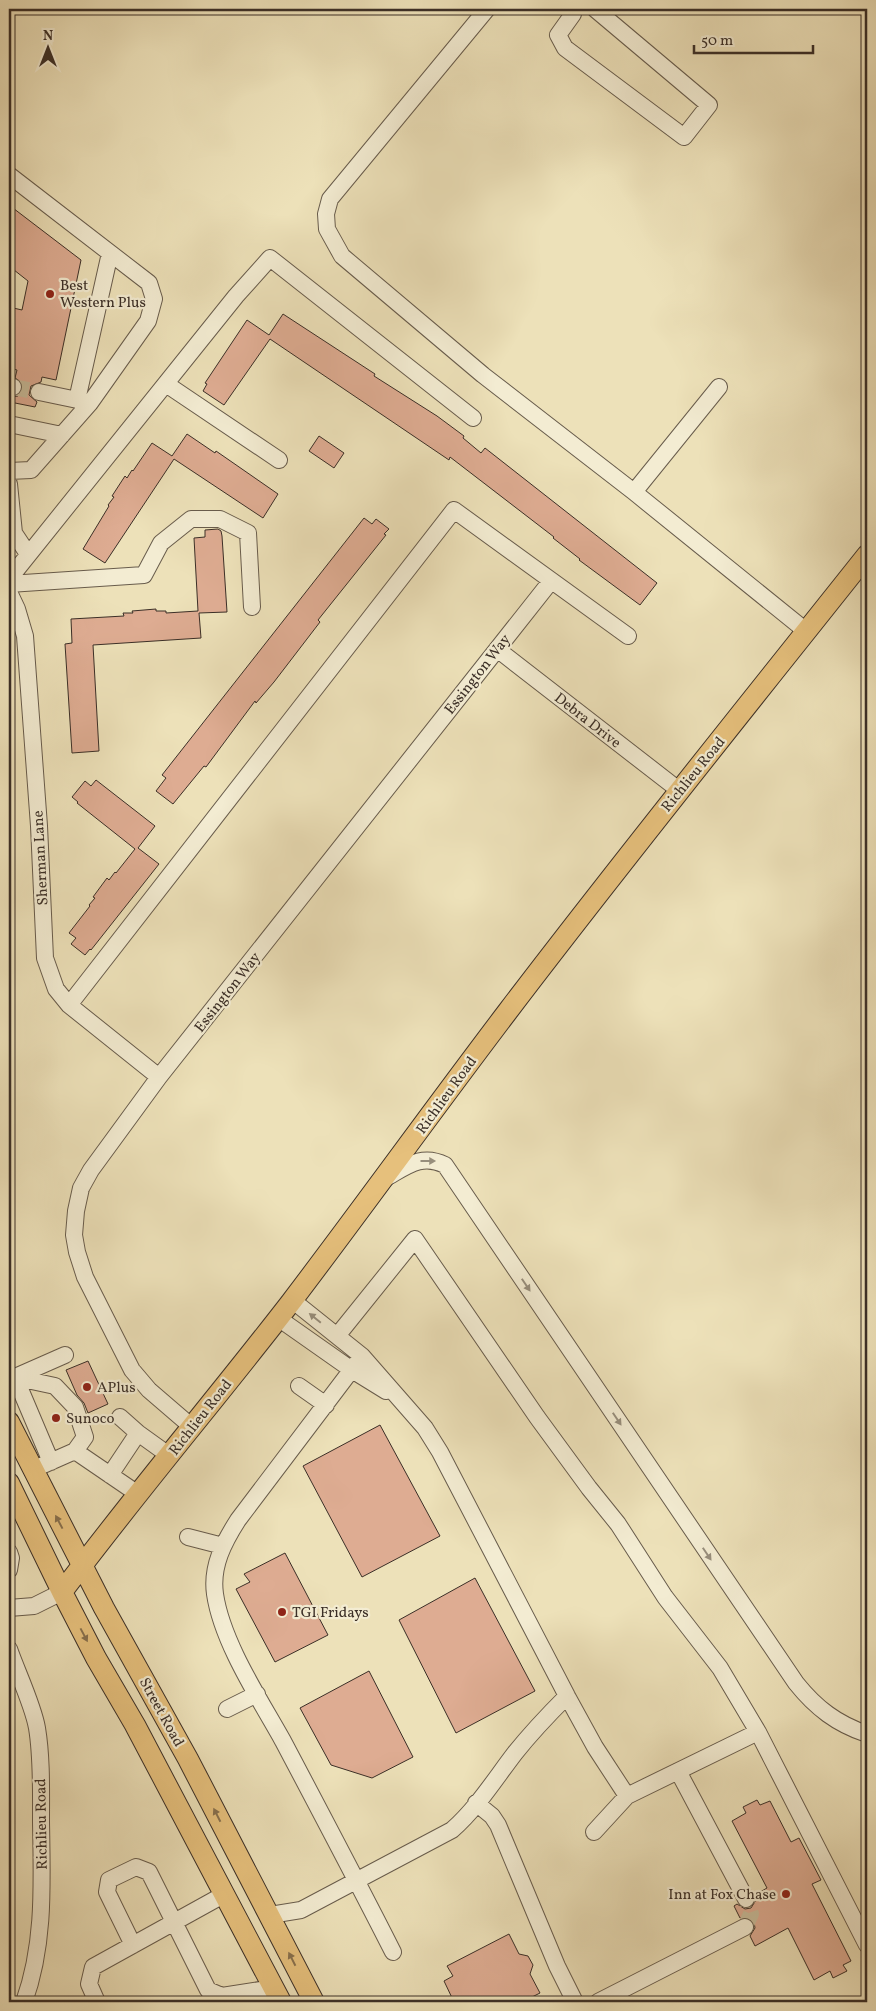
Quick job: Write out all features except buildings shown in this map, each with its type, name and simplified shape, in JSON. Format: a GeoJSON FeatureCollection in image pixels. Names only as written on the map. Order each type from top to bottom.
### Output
{"type":"FeatureCollection","features":[{"type":"Feature","properties":{"kind":"main road","name":"Richlieu Road"},"geometry":{"type":"LineString","coordinates":[[62,1592],[292,1300],[507,1012],[867,555]]}},
{"type":"Feature","properties":{"kind":"main road","name":"Street Road"},"geometry":{"type":"LineString","coordinates":[[9,1422],[32,1470],[188,1759],[314,2002]]}},
{"type":"Feature","properties":{"kind":"main road","name":"Street Road"},"geometry":{"type":"LineString","coordinates":[[9,1483],[96,1658],[136,1725],[277,1995]]}},
{"type":"Feature","properties":{"kind":"main road"},"geometry":{"type":"LineString","coordinates":[[221,1887],[246,1911],[255,1915],[270,1915]]}},
{"type":"Feature","properties":{"kind":"street"},"geometry":{"type":"LineString","coordinates":[[487,9],[338,187],[330,199],[326,214],[327,229],[342,256],[483,375],[634,492],[806,631]]}},
{"type":"Feature","properties":{"kind":"street"},"geometry":{"type":"LineString","coordinates":[[573,10],[558,35],[566,48],[684,137],[710,105],[595,9]]}},
{"type":"Feature","properties":{"kind":"street"},"geometry":{"type":"LineString","coordinates":[[9,175],[149,283],[154,299],[148,321],[84,401],[62,435],[31,470],[9,471]]}},
{"type":"Feature","properties":{"kind":"street"},"geometry":{"type":"LineString","coordinates":[[84,401],[110,253]]}},
{"type":"Feature","properties":{"kind":"street"},"geometry":{"type":"LineString","coordinates":[[9,579],[236,296],[270,258],[473,418]]}},
{"type":"Feature","properties":{"kind":"street"},"geometry":{"type":"LineString","coordinates":[[166,384],[279,460]]}},
{"type":"Feature","properties":{"kind":"street"},"geometry":{"type":"LineString","coordinates":[[634,492],[719,387]]}},
{"type":"Feature","properties":{"kind":"street"},"geometry":{"type":"LineString","coordinates":[[39,392],[84,401]]}},
{"type":"Feature","properties":{"kind":"street"},"geometry":{"type":"LineString","coordinates":[[9,424],[62,435]]}},
{"type":"Feature","properties":{"kind":"street"},"geometry":{"type":"LineString","coordinates":[[9,484],[14,533],[28,554]]}},
{"type":"Feature","properties":{"kind":"street"},"geometry":{"type":"LineString","coordinates":[[68,1005],[454,510],[628,636]]}},
{"type":"Feature","properties":{"kind":"street"},"geometry":{"type":"LineString","coordinates":[[9,584],[144,575],[161,543],[191,519],[220,519],[248,532],[252,607]]}},
{"type":"Feature","properties":{"kind":"street","name":"Essington Way"},"geometry":{"type":"LineString","coordinates":[[192,1427],[149,1390],[132,1370],[85,1276],[77,1252],[74,1235],[76,1211],[81,1188],[91,1170],[160,1077],[550,581]]}},
{"type":"Feature","properties":{"kind":"street","name":"Sherman Lane"},"geometry":{"type":"LineString","coordinates":[[9,592],[17,609],[25,636],[38,807],[45,958],[56,989],[68,1005],[160,1077]]}},
{"type":"Feature","properties":{"kind":"street","name":"Debra Drive"},"geometry":{"type":"LineString","coordinates":[[497,649],[680,791]]}},
{"type":"Feature","properties":{"kind":"street"},"geometry":{"type":"LineString","coordinates":[[384,1179],[416,1162],[427,1159],[436,1160],[445,1165],[796,1684],[809,1699],[833,1719],[867,1734]]}},
{"type":"Feature","properties":{"kind":"street"},"geometry":{"type":"LineString","coordinates":[[337,1336],[415,1239],[537,1417],[618,1524],[665,1597],[720,1668],[758,1732],[867,1944]]}},
{"type":"Feature","properties":{"kind":"street"},"geometry":{"type":"LineString","coordinates":[[292,1300],[362,1356],[426,1428],[595,1747],[627,1796]]}},
{"type":"Feature","properties":{"kind":"street"},"geometry":{"type":"LineString","coordinates":[[278,1318],[352,1370],[400,1400]]}},
{"type":"Feature","properties":{"kind":"street"},"geometry":{"type":"LineString","coordinates":[[12,1376],[64,1355]]}},
{"type":"Feature","properties":{"kind":"street"},"geometry":{"type":"LineString","coordinates":[[362,1356],[238,1520],[223,1546],[215,1574],[214,1592],[220,1620],[393,1952]]}},
{"type":"Feature","properties":{"kind":"street"},"geometry":{"type":"LineString","coordinates":[[12,1376],[55,1386],[75,1407],[85,1437],[75,1451],[32,1470]]}},
{"type":"Feature","properties":{"kind":"street"},"geometry":{"type":"LineString","coordinates":[[12,1376],[51,1462]]}},
{"type":"Feature","properties":{"kind":"street"},"geometry":{"type":"LineString","coordinates":[[299,1386],[326,1405]]}},
{"type":"Feature","properties":{"kind":"street"},"geometry":{"type":"LineString","coordinates":[[120,1417],[138,1433],[170,1456]]}},
{"type":"Feature","properties":{"kind":"street"},"geometry":{"type":"LineString","coordinates":[[110,1475],[138,1433]]}},
{"type":"Feature","properties":{"kind":"street"},"geometry":{"type":"LineString","coordinates":[[75,1451],[138,1494]]}},
{"type":"Feature","properties":{"kind":"street"},"geometry":{"type":"LineString","coordinates":[[188,1537],[223,1546]]}},
{"type":"Feature","properties":{"kind":"street"},"geometry":{"type":"LineString","coordinates":[[9,1552],[12,1558],[9,1570]]}},
{"type":"Feature","properties":{"kind":"street","name":"Richlieu Road"},"geometry":{"type":"LineString","coordinates":[[9,1608],[34,1606],[62,1592]]}},
{"type":"Feature","properties":{"kind":"street","name":"Richlieu Road"},"geometry":{"type":"LineString","coordinates":[[9,1649],[37,1727],[41,1792],[42,1899],[40,1939],[33,1977],[24,2002]]}},
{"type":"Feature","properties":{"kind":"street"},"geometry":{"type":"LineString","coordinates":[[227,1709],[257,1694]]}},
{"type":"Feature","properties":{"kind":"street"},"geometry":{"type":"LineString","coordinates":[[270,1915],[301,1910],[452,1830],[464,1820],[517,1751],[548,1715],[568,1696]]}},
{"type":"Feature","properties":{"kind":"street"},"geometry":{"type":"LineString","coordinates":[[594,1832],[627,1796],[758,1732]]}},
{"type":"Feature","properties":{"kind":"street"},"geometry":{"type":"LineString","coordinates":[[678,1771],[746,1899]]}},
{"type":"Feature","properties":{"kind":"street"},"geometry":{"type":"LineString","coordinates":[[476,1803],[492,1816],[498,1825],[557,1966],[575,2002]]}},
{"type":"Feature","properties":{"kind":"street"},"geometry":{"type":"LineString","coordinates":[[133,1945],[107,1892],[109,1880],[136,1867],[149,1872],[208,1990],[222,1996],[277,1995]]}},
{"type":"Feature","properties":{"kind":"street"},"geometry":{"type":"LineString","coordinates":[[97,2002],[89,1984],[93,1967],[174,1922],[221,1887]]}},
{"type":"Feature","properties":{"kind":"street"},"geometry":{"type":"LineString","coordinates":[[598,2002],[745,1927]]}},
{"type":"Feature","properties":{"kind":"tunnel"},"geometry":{"type":"LineString","coordinates":[[13,387],[39,392]]}},
{"type":"Feature","properties":{"kind":"tunnel"},"geometry":{"type":"LineString","coordinates":[[745,1927],[751,1914],[746,1899]]}},
{"type":"Feature","properties":{"kind":"place","name":"Best Western Plus"},"geometry":{"type":"Point","coordinates":[50,294]}},
{"type":"Feature","properties":{"kind":"place","name":"APlus"},"geometry":{"type":"Point","coordinates":[87,1387]}},
{"type":"Feature","properties":{"kind":"place","name":"Sunoco"},"geometry":{"type":"Point","coordinates":[56,1418]}},
{"type":"Feature","properties":{"kind":"place","name":"TGI Fridays"},"geometry":{"type":"Point","coordinates":[282,1612]}},
{"type":"Feature","properties":{"kind":"place","name":"Inn at Fox Chase"},"geometry":{"type":"Point","coordinates":[786,1894]}}]}
